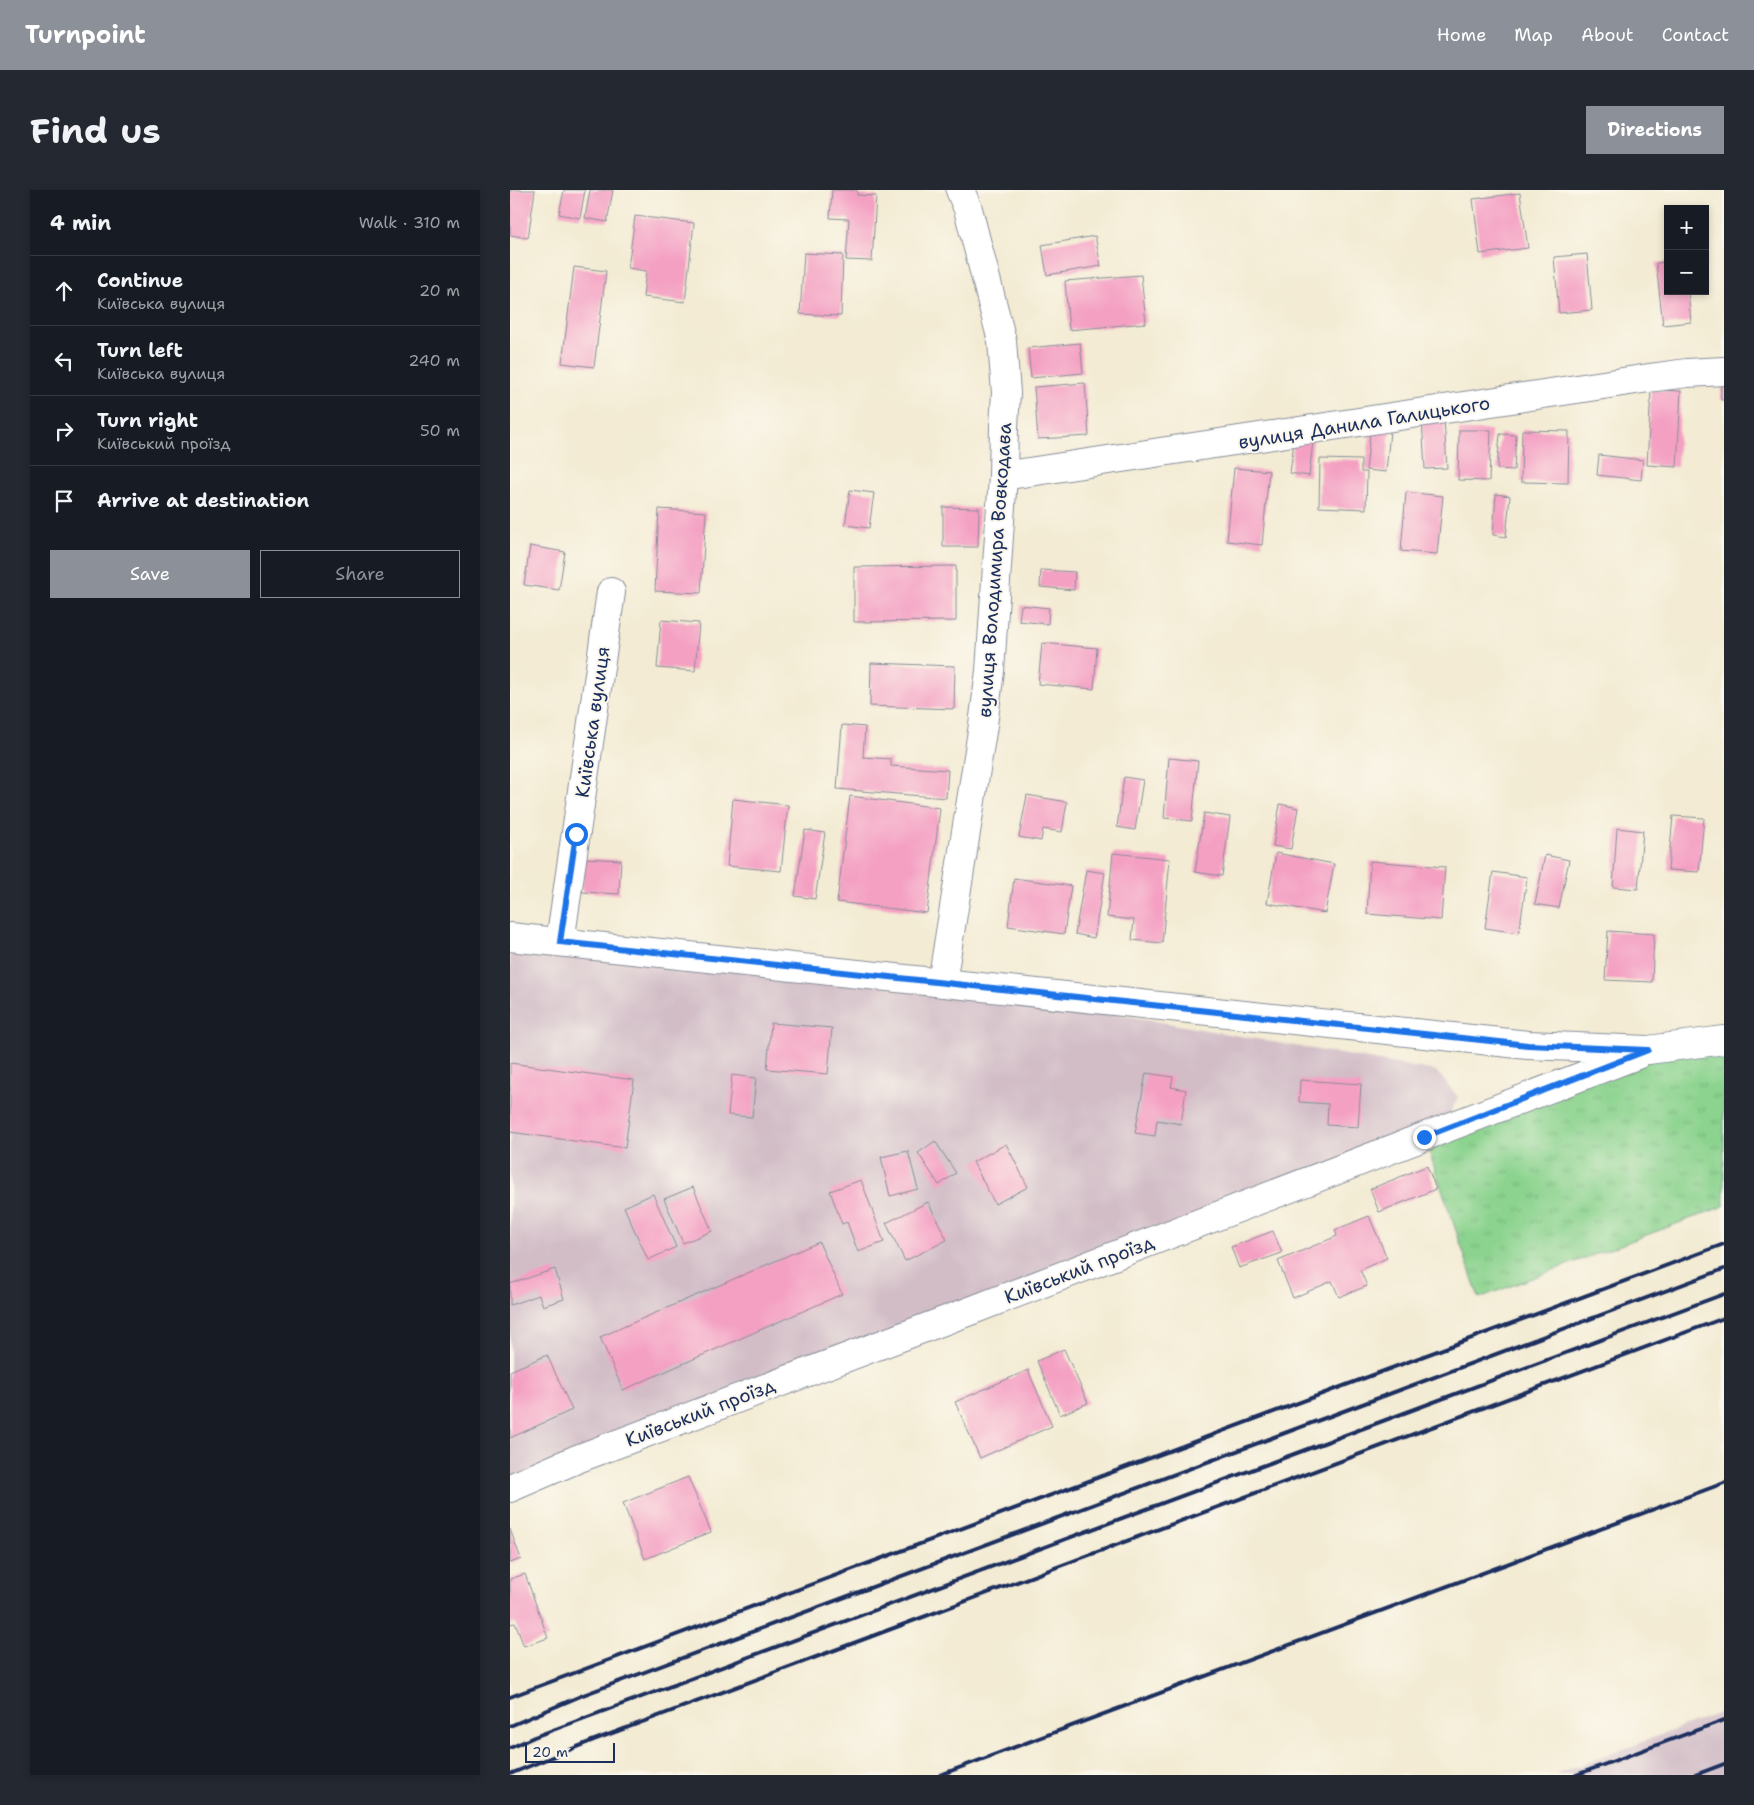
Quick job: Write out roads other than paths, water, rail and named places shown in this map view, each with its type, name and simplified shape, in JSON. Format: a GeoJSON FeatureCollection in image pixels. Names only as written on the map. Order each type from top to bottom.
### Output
{"type":"FeatureCollection","features":[{"type":"Feature","properties":{"kind":"street","name":"вулиця Володимира Вовкодава"},"geometry":{"type":"LineString","coordinates":[[942,983],[990,671],[1004,476],[1006,393],[1002,341],[968,209],[960,190]]}},
{"type":"Feature","properties":{"kind":"street","name":"вулиця Данила Галицького"},"geometry":{"type":"LineString","coordinates":[[1004,476],[1687,373],[1724,371]]}},
{"type":"Feature","properties":{"kind":"street","name":"Київська вулиця"},"geometry":{"type":"LineString","coordinates":[[560,942],[611,592]]}},
{"type":"Feature","properties":{"kind":"street"},"geometry":{"type":"LineString","coordinates":[[510,937],[1528,1045],[1648,1050],[1724,1040]]}},
{"type":"Feature","properties":{"kind":"street","name":"Київський проїзд"},"geometry":{"type":"LineString","coordinates":[[510,1488],[577,1459],[980,1308],[1648,1050]]}},
{"type":"Feature","properties":{"kind":"railway"},"geometry":{"type":"LineString","coordinates":[[510,1697],[1724,1244]]}},
{"type":"Feature","properties":{"kind":"railway"},"geometry":{"type":"LineString","coordinates":[[510,1726],[583,1695],[1724,1269]]}},
{"type":"Feature","properties":{"kind":"railway"},"geometry":{"type":"LineString","coordinates":[[510,1748],[534,1737],[1724,1294]]}},
{"type":"Feature","properties":{"kind":"railway"},"geometry":{"type":"LineString","coordinates":[[510,1774],[594,1740],[1724,1318]]}},
{"type":"Feature","properties":{"kind":"railway"},"geometry":{"type":"LineString","coordinates":[[940,1775],[1724,1483]]}},
{"type":"Feature","properties":{"kind":"railway"},"geometry":{"type":"LineString","coordinates":[[1576,1775],[1724,1720]]}},
{"type":"Feature","properties":{"kind":"railway"},"geometry":{"type":"LineString","coordinates":[[1695,1775],[1724,1764]]}}]}
